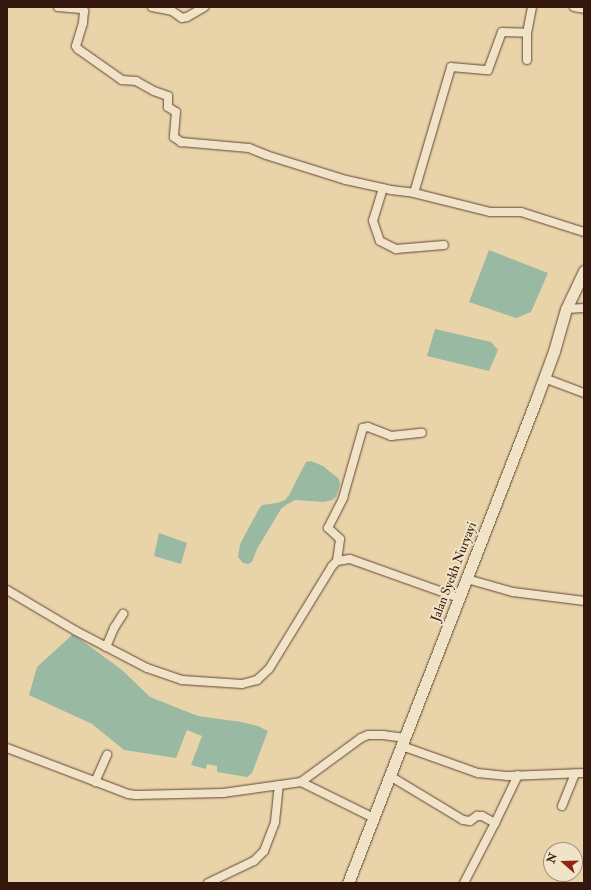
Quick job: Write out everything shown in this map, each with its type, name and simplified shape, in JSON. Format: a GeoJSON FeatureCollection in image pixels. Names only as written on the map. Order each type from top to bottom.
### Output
{"type":"FeatureCollection","features":[{"type":"Feature","properties":{"kind":"main road","name":"Jalan Syekh Nuryayi"},"geometry":{"type":"LineString","coordinates":[[348,883],[544,378],[566,308],[584,271]]}},
{"type":"Feature","properties":{"kind":"street"},"geometry":{"type":"LineString","coordinates":[[58,7],[85,9],[83,23],[76,47],[122,80],[136,81],[154,91],[168,96],[168,107],[176,112],[174,134],[176,140],[188,143],[249,148],[266,155],[340,178],[383,188],[414,193],[490,212],[521,212],[584,232]]}},
{"type":"Feature","properties":{"kind":"street"},"geometry":{"type":"LineString","coordinates":[[152,7],[172,11],[182,18],[187,17],[204,7]]}},
{"type":"Feature","properties":{"kind":"street"},"geometry":{"type":"LineString","coordinates":[[527,60],[527,33],[532,7]]}},
{"type":"Feature","properties":{"kind":"street"},"geometry":{"type":"LineString","coordinates":[[574,7],[584,9]]}},
{"type":"Feature","properties":{"kind":"street"},"geometry":{"type":"LineString","coordinates":[[414,193],[451,67],[488,70],[502,32],[527,33]]}},
{"type":"Feature","properties":{"kind":"street"},"geometry":{"type":"LineString","coordinates":[[383,188],[373,221],[380,241],[396,249],[444,245]]}},
{"type":"Feature","properties":{"kind":"street"},"geometry":{"type":"LineString","coordinates":[[566,308],[584,308]]}},
{"type":"Feature","properties":{"kind":"street"},"geometry":{"type":"LineString","coordinates":[[544,378],[584,393]]}},
{"type":"Feature","properties":{"kind":"street"},"geometry":{"type":"LineString","coordinates":[[337,561],[340,539],[328,528],[343,498],[363,428],[368,427],[390,436],[422,433]]}},
{"type":"Feature","properties":{"kind":"street"},"geometry":{"type":"LineString","coordinates":[[7,590],[106,647],[147,668],[182,680],[248,683],[264,675],[269,669],[332,566],[337,561],[350,559],[459,598]]}},
{"type":"Feature","properties":{"kind":"street"},"geometry":{"type":"LineString","coordinates":[[467,579],[513,592],[584,602]]}},
{"type":"Feature","properties":{"kind":"street"},"geometry":{"type":"LineString","coordinates":[[106,647],[114,628],[123,614]]}},
{"type":"Feature","properties":{"kind":"street"},"geometry":{"type":"LineString","coordinates":[[7,748],[136,796],[223,792],[301,782],[361,738],[368,735],[383,735],[404,742],[474,772],[501,776],[580,773]]}},
{"type":"Feature","properties":{"kind":"street"},"geometry":{"type":"LineString","coordinates":[[95,782],[107,755]]}},
{"type":"Feature","properties":{"kind":"street"},"geometry":{"type":"LineString","coordinates":[[562,806],[580,773]]}},
{"type":"Feature","properties":{"kind":"street"},"geometry":{"type":"LineString","coordinates":[[464,883],[518,775]]}},
{"type":"Feature","properties":{"kind":"street"},"geometry":{"type":"LineString","coordinates":[[390,776],[463,820],[470,821],[477,816],[482,816],[495,823]]}},
{"type":"Feature","properties":{"kind":"street"},"geometry":{"type":"LineString","coordinates":[[301,782],[374,818]]}},
{"type":"Feature","properties":{"kind":"street"},"geometry":{"type":"LineString","coordinates":[[208,883],[254,861],[264,851],[275,822],[279,785]]}},
{"type":"Feature","properties":{"kind":"shaded area"},"geometry":{"type":"Polygon","coordinates":[[[489,250],[548,273],[531,312],[516,318],[469,302],[489,250]]]}},
{"type":"Feature","properties":{"kind":"shaded area"},"geometry":{"type":"Polygon","coordinates":[[[435,329],[491,342],[498,350],[489,371],[427,356],[435,329]]]}},
{"type":"Feature","properties":{"kind":"shaded area"},"geometry":{"type":"Polygon","coordinates":[[[311,461],[323,466],[339,479],[340,485],[336,497],[332,500],[324,502],[295,500],[286,505],[281,509],[257,549],[252,562],[248,564],[243,563],[238,557],[240,544],[259,509],[262,505],[277,503],[285,500],[306,462],[311,461]]]}},
{"type":"Feature","properties":{"kind":"shaded area"},"geometry":{"type":"Polygon","coordinates":[[[159,533],[187,543],[181,564],[154,556],[159,533]]]}},
{"type":"Feature","properties":{"kind":"shaded area"},"geometry":{"type":"Polygon","coordinates":[[[73,634],[122,670],[150,697],[198,716],[241,722],[258,726],[268,731],[252,773],[247,777],[217,772],[217,766],[207,764],[206,769],[191,765],[202,736],[187,730],[176,758],[124,750],[92,724],[29,695],[37,667],[73,634]]]}}]}
